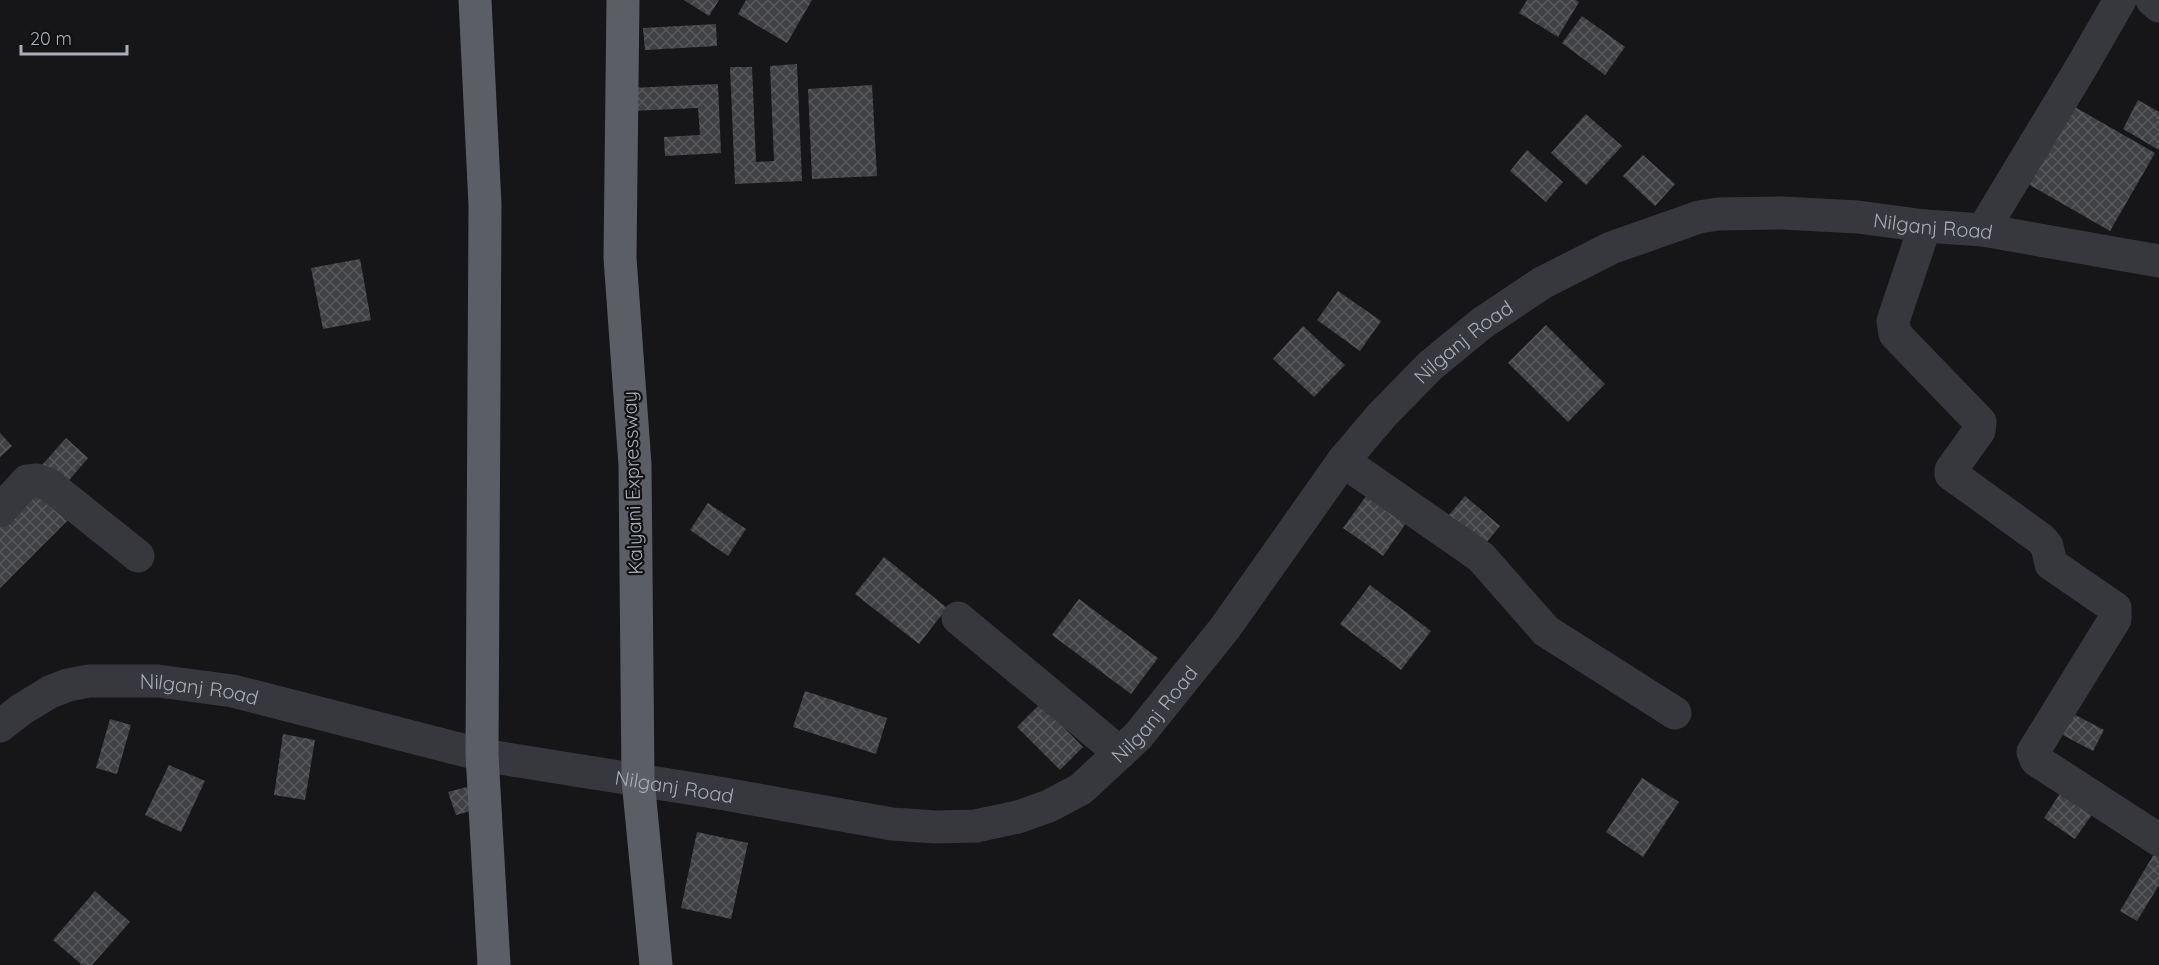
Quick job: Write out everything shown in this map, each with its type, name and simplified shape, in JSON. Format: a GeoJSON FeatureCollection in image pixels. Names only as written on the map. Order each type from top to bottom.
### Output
{"type":"FeatureCollection","features":[{"type":"Feature","properties":{"kind":"highway"},"geometry":{"type":"LineString","coordinates":[[476,0],[485,205],[482,755],[494,965]]}},
{"type":"Feature","properties":{"kind":"highway","name":"Kalyani Expressway"},"geometry":{"type":"LineString","coordinates":[[623,0],[620,258],[635,465],[638,780],[656,965]]}},
{"type":"Feature","properties":{"kind":"street"},"geometry":{"type":"LineString","coordinates":[[1983,230],[2120,0]]}},
{"type":"Feature","properties":{"kind":"street"},"geometry":{"type":"LineString","coordinates":[[2152,0],[2159,6]]}},
{"type":"Feature","properties":{"kind":"street","name":"Nilganj Road"},"geometry":{"type":"LineString","coordinates":[[7,709],[68,685],[89,681],[167,682],[233,692],[482,755],[892,824],[935,827],[976,826],[1018,817],[1081,789],[1138,736],[1225,628],[1343,461],[1382,415],[1430,366],[1481,324],[1542,283],[1611,248],[1676,224],[1718,214],[1771,213],[1858,217],[1924,226],[1983,230],[2159,261]]}},
{"type":"Feature","properties":{"kind":"street"},"geometry":{"type":"LineString","coordinates":[[1924,226],[1893,327],[1895,333],[1980,422],[1979,431],[1951,470],[1951,474],[2042,539],[2047,546],[2051,564],[2056,569],[2115,608],[2115,619],[2033,752],[2033,756],[2159,840]]}},
{"type":"Feature","properties":{"kind":"street"},"geometry":{"type":"LineString","coordinates":[[1343,461],[1481,557],[1546,631],[1675,713]]}},
{"type":"Feature","properties":{"kind":"street"},"geometry":{"type":"LineString","coordinates":[[0,511],[27,481],[37,480],[48,484],[138,556]]}},
{"type":"Feature","properties":{"kind":"street"},"geometry":{"type":"LineString","coordinates":[[958,618],[1120,753]]}},
{"type":"Feature","properties":{"kind":"building"},"geometry":{"type":"Polygon","coordinates":[[[684,0],[719,0],[709,16],[684,0]]]}},
{"type":"Feature","properties":{"kind":"building"},"geometry":{"type":"Polygon","coordinates":[[[746,0],[812,0],[787,43],[738,14],[746,0]]]}},
{"type":"Feature","properties":{"kind":"building"},"geometry":{"type":"Polygon","coordinates":[[[1527,0],[1576,0],[1579,2],[1558,37],[1519,13],[1527,0]]]}},
{"type":"Feature","properties":{"kind":"building"},"geometry":{"type":"Polygon","coordinates":[[[1582,16],[1625,47],[1605,75],[1562,43],[1582,16]]]}},
{"type":"Feature","properties":{"kind":"building"},"geometry":{"type":"Polygon","coordinates":[[[716,24],[717,46],[645,50],[643,28],[716,24]]]}},
{"type":"Feature","properties":{"kind":"building"},"geometry":{"type":"Polygon","coordinates":[[[797,64],[802,181],[735,184],[730,67],[752,67],[756,162],[774,161],[770,66],[797,64]]]}},
{"type":"Feature","properties":{"kind":"building"},"geometry":{"type":"Polygon","coordinates":[[[718,84],[721,153],[665,156],[664,137],[700,135],[698,108],[631,111],[630,88],[718,84]]]}},
{"type":"Feature","properties":{"kind":"building"},"geometry":{"type":"Polygon","coordinates":[[[872,85],[877,176],[812,179],[808,89],[872,85]]]}},
{"type":"Feature","properties":{"kind":"building"},"geometry":{"type":"Polygon","coordinates":[[[2138,100],[2159,112],[2159,150],[2123,129],[2138,100]]]}},
{"type":"Feature","properties":{"kind":"building"},"geometry":{"type":"Polygon","coordinates":[[[2066,102],[2155,153],[2110,231],[2021,180],[2066,102]]]}},
{"type":"Feature","properties":{"kind":"building"},"geometry":{"type":"Polygon","coordinates":[[[1586,114],[1622,146],[1586,185],[1551,153],[1586,114]]]}},
{"type":"Feature","properties":{"kind":"building"},"geometry":{"type":"Polygon","coordinates":[[[1527,150],[1563,182],[1546,202],[1510,171],[1527,150]]]}},
{"type":"Feature","properties":{"kind":"building"},"geometry":{"type":"Polygon","coordinates":[[[1643,155],[1675,184],[1655,206],[1623,176],[1643,155]]]}},
{"type":"Feature","properties":{"kind":"building"},"geometry":{"type":"Polygon","coordinates":[[[360,259],[371,320],[323,329],[311,268],[360,259]]]}},
{"type":"Feature","properties":{"kind":"building"},"geometry":{"type":"Polygon","coordinates":[[[1338,291],[1381,321],[1360,351],[1317,320],[1338,291]]]}},
{"type":"Feature","properties":{"kind":"building"},"geometry":{"type":"Polygon","coordinates":[[[1546,325],[1605,384],[1568,422],[1508,363],[1546,325]]]}},
{"type":"Feature","properties":{"kind":"building"},"geometry":{"type":"Polygon","coordinates":[[[1303,326],[1345,365],[1314,397],[1273,359],[1303,326]]]}},
{"type":"Feature","properties":{"kind":"building"},"geometry":{"type":"Polygon","coordinates":[[[0,433],[12,446],[0,457],[0,433]]]}},
{"type":"Feature","properties":{"kind":"building"},"geometry":{"type":"Polygon","coordinates":[[[66,438],[88,458],[65,485],[42,465],[66,438]]]}},
{"type":"Feature","properties":{"kind":"building"},"geometry":{"type":"Polygon","coordinates":[[[32,487],[67,521],[0,588],[0,519],[32,487]]]}},
{"type":"Feature","properties":{"kind":"building"},"geometry":{"type":"Polygon","coordinates":[[[1372,488],[1411,516],[1383,556],[1343,528],[1372,488]]]}},
{"type":"Feature","properties":{"kind":"building"},"geometry":{"type":"Polygon","coordinates":[[[1465,496],[1500,526],[1479,551],[1444,521],[1465,496]]]}},
{"type":"Feature","properties":{"kind":"building"},"geometry":{"type":"Polygon","coordinates":[[[708,503],[746,529],[728,556],[690,530],[708,503]]]}},
{"type":"Feature","properties":{"kind":"building"},"geometry":{"type":"Polygon","coordinates":[[[884,557],[947,608],[919,644],[855,594],[884,557]]]}},
{"type":"Feature","properties":{"kind":"building"},"geometry":{"type":"Polygon","coordinates":[[[1370,585],[1431,631],[1401,670],[1340,624],[1370,585]]]}},
{"type":"Feature","properties":{"kind":"building"},"geometry":{"type":"Polygon","coordinates":[[[1079,599],[1158,658],[1131,694],[1052,635],[1079,599]]]}},
{"type":"Feature","properties":{"kind":"building"},"geometry":{"type":"Polygon","coordinates":[[[805,691],[887,718],[876,754],[793,727],[805,691]]]}},
{"type":"Feature","properties":{"kind":"building"},"geometry":{"type":"Polygon","coordinates":[[[1040,704],[1083,747],[1060,770],[1017,727],[1040,704]]]}},
{"type":"Feature","properties":{"kind":"building"},"geometry":{"type":"Polygon","coordinates":[[[2068,711],[2104,730],[2093,751],[2057,732],[2068,711]]]}},
{"type":"Feature","properties":{"kind":"building"},"geometry":{"type":"Polygon","coordinates":[[[110,719],[131,725],[117,774],[96,768],[110,719]]]}},
{"type":"Feature","properties":{"kind":"building"},"geometry":{"type":"Polygon","coordinates":[[[283,734],[315,740],[305,800],[274,795],[283,734]]]}},
{"type":"Feature","properties":{"kind":"building"},"geometry":{"type":"Polygon","coordinates":[[[169,765],[205,781],[181,832],[145,815],[169,765]]]}},
{"type":"Feature","properties":{"kind":"building"},"geometry":{"type":"Polygon","coordinates":[[[1642,778],[1679,802],[1643,857],[1606,832],[1642,778]]]}},
{"type":"Feature","properties":{"kind":"building"},"geometry":{"type":"Polygon","coordinates":[[[467,787],[474,810],[456,815],[448,792],[467,787]]]}},
{"type":"Feature","properties":{"kind":"building"},"geometry":{"type":"Polygon","coordinates":[[[2063,789],[2095,810],[2075,839],[2044,818],[2063,789]]]}},
{"type":"Feature","properties":{"kind":"building"},"geometry":{"type":"Polygon","coordinates":[[[697,832],[748,843],[731,919],[681,908],[697,832]]]}},
{"type":"Feature","properties":{"kind":"building"},"geometry":{"type":"Polygon","coordinates":[[[2157,849],[2159,851],[2159,885],[2137,921],[2120,911],[2157,849]]]}},
{"type":"Feature","properties":{"kind":"building"},"geometry":{"type":"Polygon","coordinates":[[[95,891],[130,922],[92,965],[82,965],[53,940],[95,891]]]}}]}
